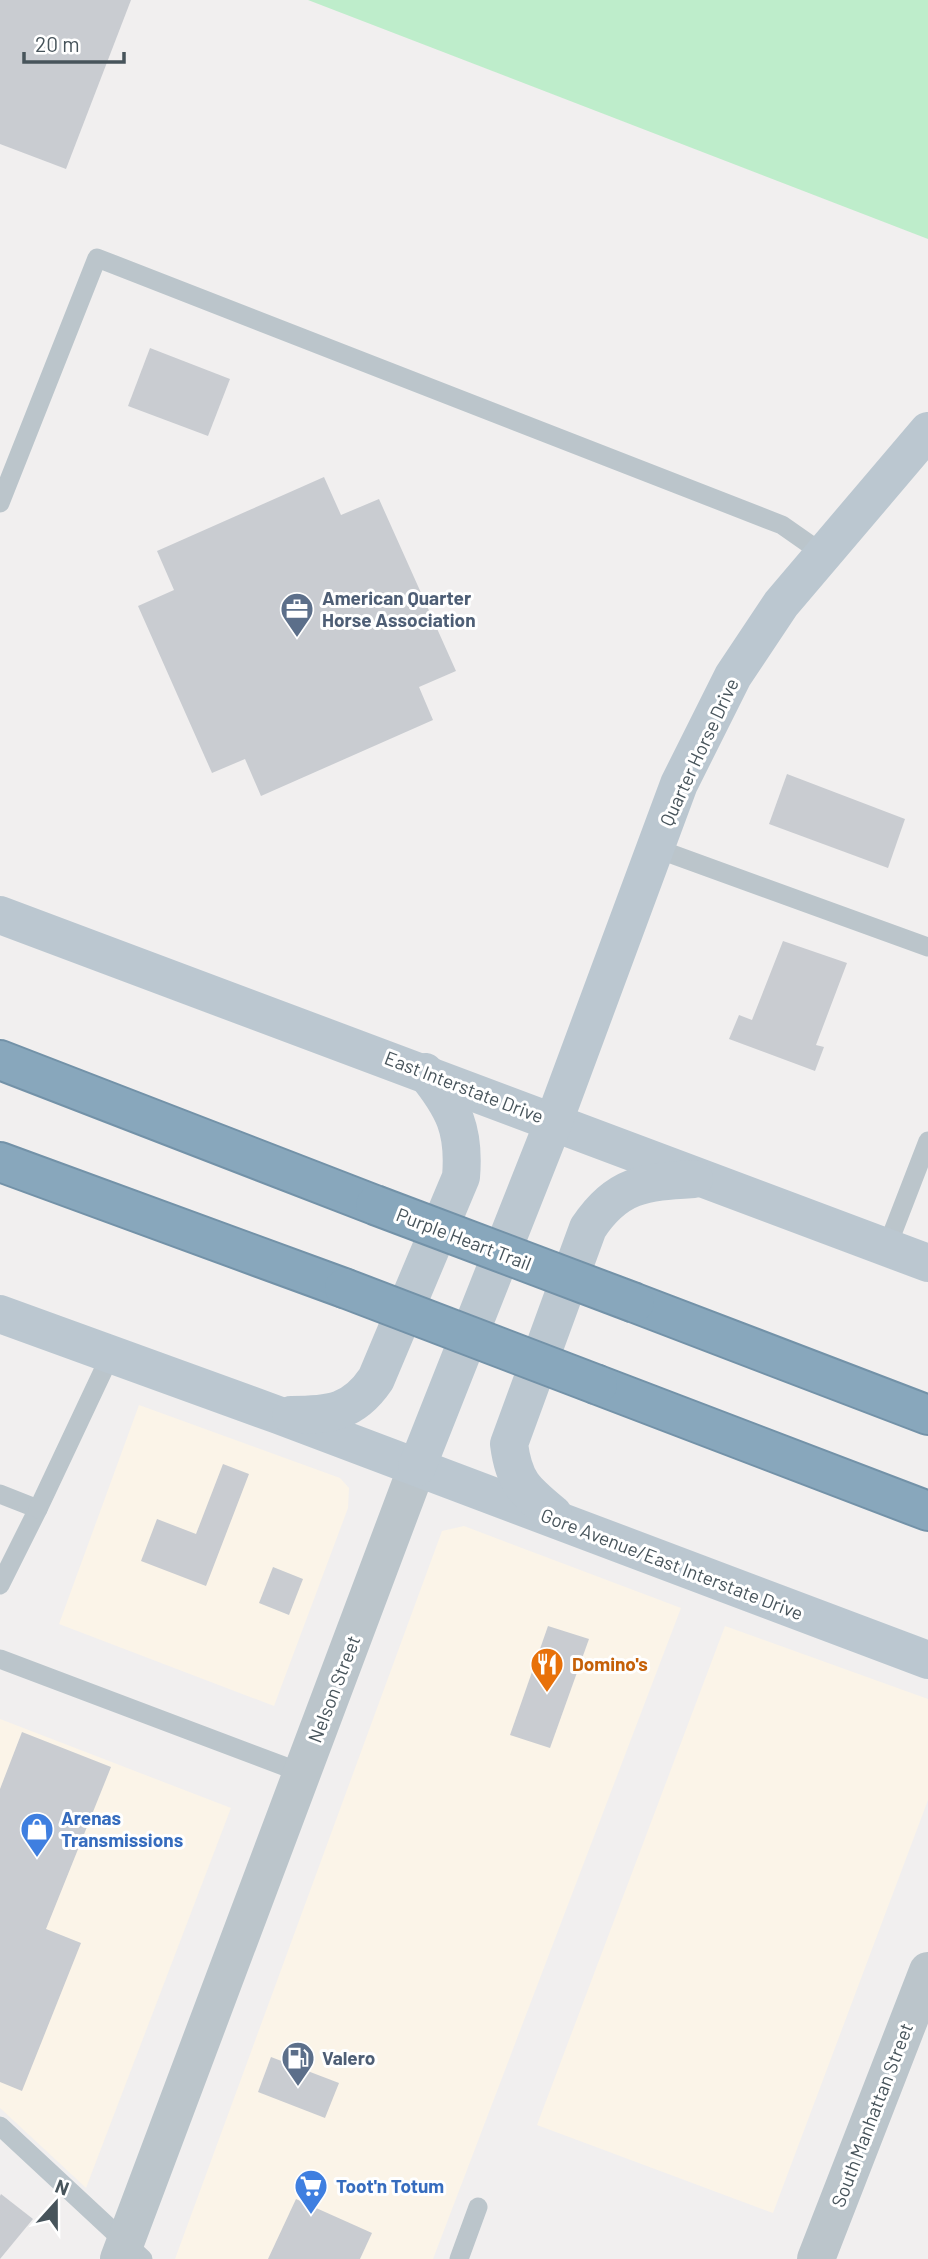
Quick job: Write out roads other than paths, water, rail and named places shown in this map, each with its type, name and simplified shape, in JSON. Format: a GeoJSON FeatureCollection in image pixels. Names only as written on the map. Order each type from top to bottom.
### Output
{"type":"FeatureCollection","features":[{"type":"Feature","properties":{"kind":"highway","name":"Purple Heart Trail"},"geometry":{"type":"LineString","coordinates":[[0,1060],[928,1415]]}},
{"type":"Feature","properties":{"kind":"highway"},"geometry":{"type":"LineString","coordinates":[[0,1162],[344,1288],[928,1511]]}},
{"type":"Feature","properties":{"kind":"main road","name":"Quarter Horse Drive"},"geometry":{"type":"LineString","coordinates":[[554,1121],[679,784],[733,676],[781,604],[928,431]]}},
{"type":"Feature","properties":{"kind":"main road","name":"East Interstate Drive"},"geometry":{"type":"LineString","coordinates":[[0,915],[425,1072],[928,1263]]}},
{"type":"Feature","properties":{"kind":"main road"},"geometry":{"type":"LineString","coordinates":[[278,1415],[317,1415],[346,1409],[364,1397],[376,1379],[461,1177],[463,1149],[458,1123],[446,1098],[425,1072]]}},
{"type":"Feature","properties":{"kind":"main road","name":"Nelson Street"},"geometry":{"type":"LineString","coordinates":[[417,1467],[554,1121]]}},
{"type":"Feature","properties":{"kind":"main road"},"geometry":{"type":"LineString","coordinates":[[563,1522],[524,1490],[512,1468],[509,1444],[588,1228],[600,1210],[617,1194],[651,1181],[706,1179]]}},
{"type":"Feature","properties":{"kind":"main road"},"geometry":{"type":"LineString","coordinates":[[0,1314],[417,1467]]}},
{"type":"Feature","properties":{"kind":"main road","name":"Gore Avenue/East Interstate Drive"},"geometry":{"type":"LineString","coordinates":[[417,1467],[928,1660]]}},
{"type":"Feature","properties":{"kind":"street","name":"Nelson Street"},"geometry":{"type":"LineString","coordinates":[[129,2254],[302,1773],[417,1467]]}},
{"type":"Feature","properties":{"kind":"street","name":"South Manhattan Street"},"geometry":{"type":"LineString","coordinates":[[816,2259],[928,1971]]}},
{"type":"Feature","properties":{"kind":"lane"},"geometry":{"type":"LineString","coordinates":[[0,503],[97,258],[782,525],[822,553]]}},
{"type":"Feature","properties":{"kind":"lane"},"geometry":{"type":"LineString","coordinates":[[655,848],[928,947]]}},
{"type":"Feature","properties":{"kind":"lane"},"geometry":{"type":"LineString","coordinates":[[887,1247],[928,1141]]}},
{"type":"Feature","properties":{"kind":"lane"},"geometry":{"type":"LineString","coordinates":[[0,1585],[111,1354]]}},
{"type":"Feature","properties":{"kind":"lane"},"geometry":{"type":"LineString","coordinates":[[0,1494],[38,1509]]}},
{"type":"Feature","properties":{"kind":"lane"},"geometry":{"type":"LineString","coordinates":[[0,1659],[302,1773]]}},
{"type":"Feature","properties":{"kind":"lane"},"geometry":{"type":"LineString","coordinates":[[0,2126],[129,2254]]}},
{"type":"Feature","properties":{"kind":"lane"},"geometry":{"type":"LineString","coordinates":[[459,2259],[478,2207]]}},
{"type":"Feature","properties":{"kind":"place","name":"American Quarter Horse Association"},"geometry":{"type":"Point","coordinates":[297,639]}},
{"type":"Feature","properties":{"kind":"place","name":"Domino's"},"geometry":{"type":"Point","coordinates":[547,1694]}},
{"type":"Feature","properties":{"kind":"place","name":"Arenas Transmissions"},"geometry":{"type":"Point","coordinates":[37,1859]}},
{"type":"Feature","properties":{"kind":"place","name":"Valero"},"geometry":{"type":"Point","coordinates":[298,2088]}},
{"type":"Feature","properties":{"kind":"place","name":"Toot'n Totum"},"geometry":{"type":"Point","coordinates":[311,2216]}}]}
